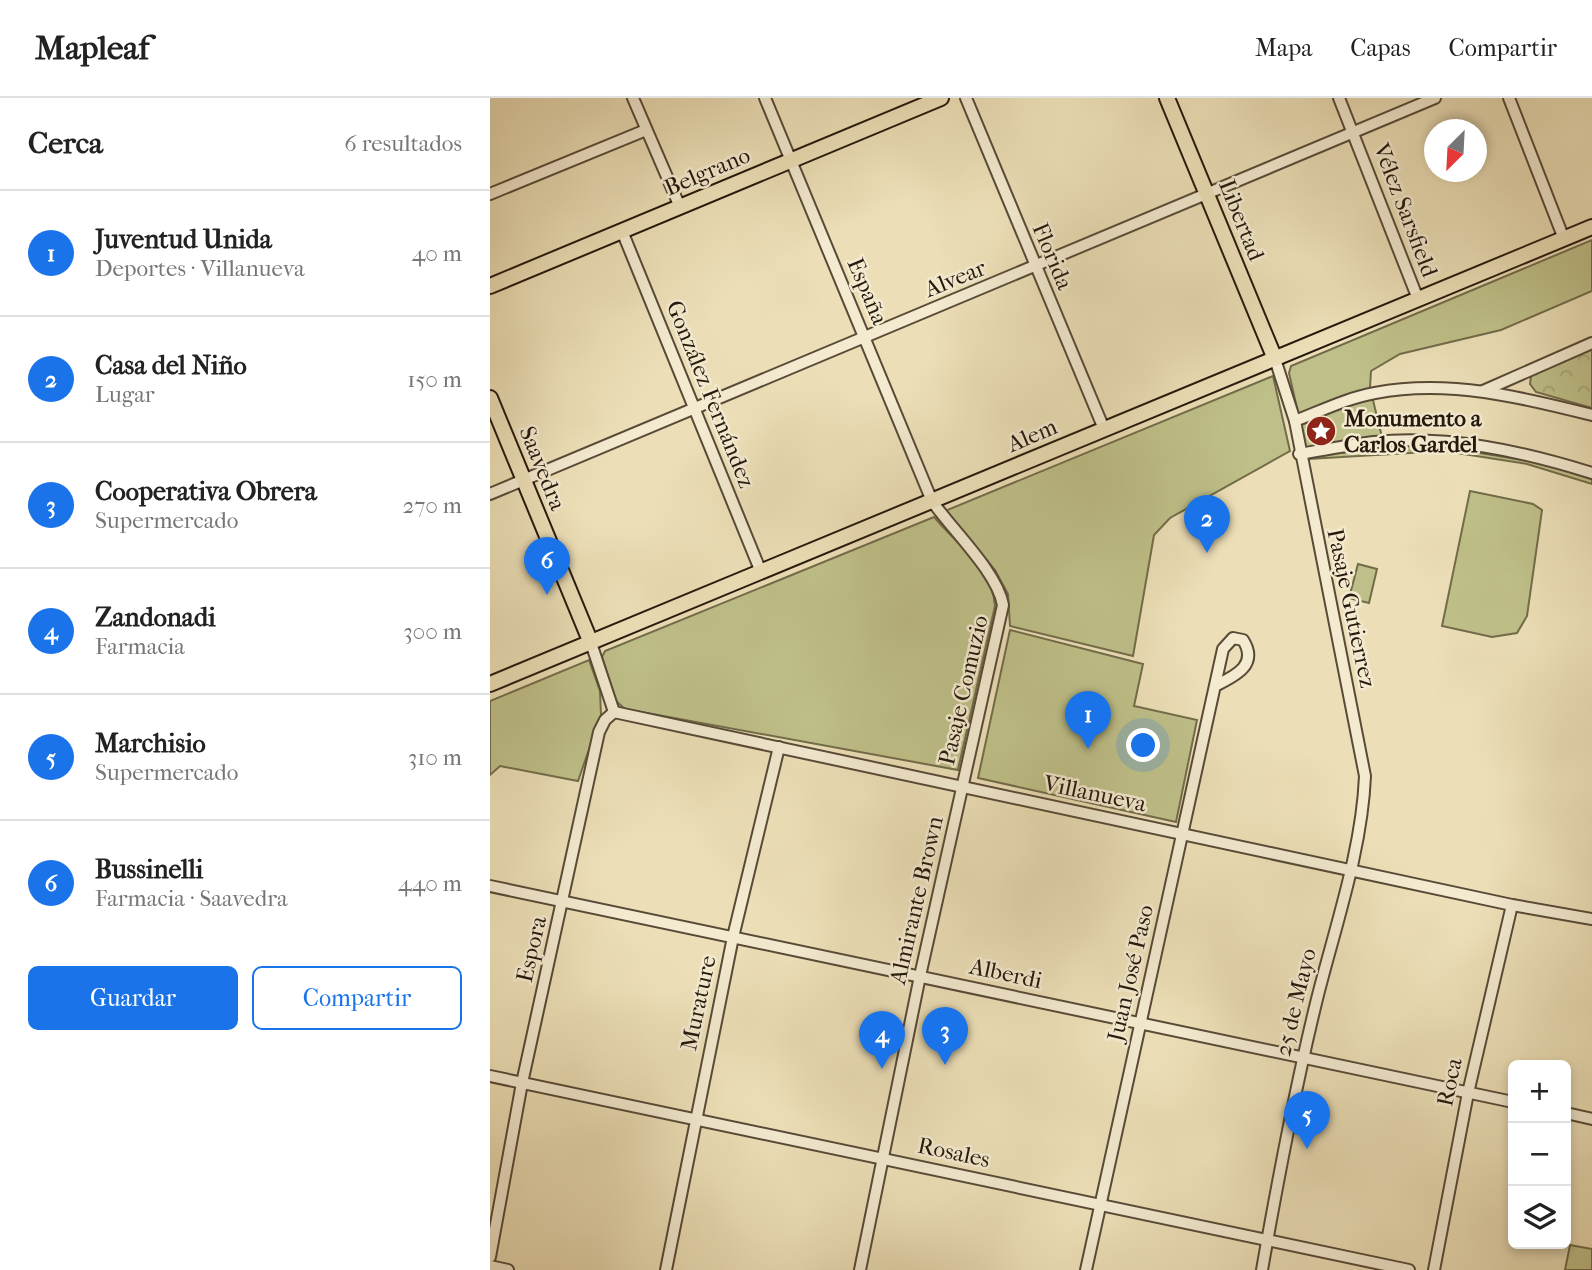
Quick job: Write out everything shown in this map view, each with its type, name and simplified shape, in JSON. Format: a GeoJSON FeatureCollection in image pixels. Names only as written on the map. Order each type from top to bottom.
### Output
{"type":"FeatureCollection","features":[{"type":"Feature","properties":{"kind":"main road","name":"Belgrano"},"geometry":{"type":"LineString","coordinates":[[490,286],[941,98]]}},
{"type":"Feature","properties":{"kind":"main road","name":"Libertad"},"geometry":{"type":"LineString","coordinates":[[1167,98],[1275,359]]}},
{"type":"Feature","properties":{"kind":"main road","name":"Alem"},"geometry":{"type":"LineString","coordinates":[[490,684],[1592,227]]}},
{"type":"Feature","properties":{"kind":"main road","name":"Saavedra"},"geometry":{"type":"LineString","coordinates":[[490,398],[591,643]]}},
{"type":"Feature","properties":{"kind":"street"},"geometry":{"type":"LineString","coordinates":[[634,98],[680,207]]}},
{"type":"Feature","properties":{"kind":"street","name":"España"},"geometry":{"type":"LineString","coordinates":[[765,98],[932,501]]}},
{"type":"Feature","properties":{"kind":"street","name":"Florida"},"geometry":{"type":"LineString","coordinates":[[966,98],[1034,268],[1104,429]]}},
{"type":"Feature","properties":{"kind":"street","name":"Vélez Sarsfield"},"geometry":{"type":"LineString","coordinates":[[1339,98],[1418,299]]}},
{"type":"Feature","properties":{"kind":"street","name":"Alvear"},"geometry":{"type":"LineString","coordinates":[[490,494],[1435,98]]}},
{"type":"Feature","properties":{"kind":"street"},"geometry":{"type":"LineString","coordinates":[[1509,98],[1564,239]]}},
{"type":"Feature","properties":{"kind":"street"},"geometry":{"type":"LineString","coordinates":[[490,194],[646,130]]}},
{"type":"Feature","properties":{"kind":"street","name":"González Fernández"},"geometry":{"type":"LineString","coordinates":[[622,231],[761,572]]}},
{"type":"Feature","properties":{"kind":"street"},"geometry":{"type":"LineString","coordinates":[[1483,391],[1592,343]]}},
{"type":"Feature","properties":{"kind":"street","name":"Pasaje Gutierrez"},"geometry":{"type":"LineString","coordinates":[[1275,359],[1295,422],[1299,454],[1365,776],[1364,796],[1350,867]]}},
{"type":"Feature","properties":{"kind":"street"},"geometry":{"type":"LineString","coordinates":[[1295,422],[1375,393],[1431,388],[1483,391],[1592,415]]}},
{"type":"Feature","properties":{"kind":"street"},"geometry":{"type":"LineString","coordinates":[[1299,454],[1375,442],[1440,442],[1507,449],[1592,472]]}},
{"type":"Feature","properties":{"kind":"street","name":"Pasaje Comuzio"},"geometry":{"type":"LineString","coordinates":[[932,501],[952,530],[982,563],[1000,590],[1003,604],[963,786]]}},
{"type":"Feature","properties":{"kind":"street","name":"Saavedra"},"geometry":{"type":"LineString","coordinates":[[591,643],[614,712]]}},
{"type":"Feature","properties":{"kind":"street","name":"Juan José Paso"},"geometry":{"type":"LineString","coordinates":[[1086,1270],[1215,686]]}},
{"type":"Feature","properties":{"kind":"street","name":"Villanueva"},"geometry":{"type":"LineString","coordinates":[[614,712],[1350,867],[1512,905],[1592,919]]}},
{"type":"Feature","properties":{"kind":"street","name":"Espora"},"geometry":{"type":"LineString","coordinates":[[490,1257],[522,1083],[600,732],[614,712]]}},
{"type":"Feature","properties":{"kind":"street","name":"Murature"},"geometry":{"type":"LineString","coordinates":[[666,1270],[733,937],[779,747]]}},
{"type":"Feature","properties":{"kind":"street","name":"Almirante Brown"},"geometry":{"type":"LineString","coordinates":[[860,1270],[920,976],[963,786]]}},
{"type":"Feature","properties":{"kind":"street","name":"25 de Mayo"},"geometry":{"type":"LineString","coordinates":[[1262,1270],[1303,1058],[1350,867]]}},
{"type":"Feature","properties":{"kind":"street","name":"Alberdi"},"geometry":{"type":"LineString","coordinates":[[490,886],[1508,1101]]}},
{"type":"Feature","properties":{"kind":"street","name":"Roca"},"geometry":{"type":"LineString","coordinates":[[1434,1270],[1468,1093],[1512,905]]}},
{"type":"Feature","properties":{"kind":"street","name":"Rosales"},"geometry":{"type":"LineString","coordinates":[[490,1076],[1409,1270]]}},
{"type":"Feature","properties":{"kind":"street"},"geometry":{"type":"LineString","coordinates":[[1571,1114],[1592,1119]]}},
{"type":"Feature","properties":{"kind":"street"},"geometry":{"type":"LineString","coordinates":[[490,1266],[508,1270]]}},
{"type":"Feature","properties":{"kind":"green space"},"geometry":{"type":"Polygon","coordinates":[[[1592,240],[1592,291],[1501,330],[1400,354],[1371,371],[1370,388],[1382,437],[1306,448],[1289,373],[1291,366],[1592,240]]]}},
{"type":"Feature","properties":{"kind":"green space"},"geometry":{"type":"Polygon","coordinates":[[[1592,347],[1592,408],[1536,392],[1530,384],[1531,376],[1547,365],[1592,347]]]}},
{"type":"Feature","properties":{"kind":"green space"},"geometry":{"type":"Polygon","coordinates":[[[1273,376],[1290,451],[1170,518],[1154,535],[1133,656],[1010,626],[1008,594],[995,570],[945,511],[1273,376]]]}},
{"type":"Feature","properties":{"kind":"green space"},"geometry":{"type":"Polygon","coordinates":[[[1382,437],[1541,463],[1592,479],[1592,484],[1527,464],[1444,451],[1309,459],[1306,448],[1382,437]]]}},
{"type":"Feature","properties":{"kind":"green space"},"geometry":{"type":"Polygon","coordinates":[[[1470,491],[1533,504],[1542,510],[1527,616],[1517,633],[1492,637],[1442,626],[1470,491]]]}},
{"type":"Feature","properties":{"kind":"green space"},"geometry":{"type":"Polygon","coordinates":[[[934,517],[981,569],[993,593],[995,606],[958,770],[625,709],[616,701],[602,657],[605,651],[934,517]]]}},
{"type":"Feature","properties":{"kind":"green space"},"geometry":{"type":"Polygon","coordinates":[[[1358,564],[1377,569],[1369,603],[1349,598],[1358,564]]]}},
{"type":"Feature","properties":{"kind":"green space"},"geometry":{"type":"Polygon","coordinates":[[[1010,630],[1143,664],[1134,706],[1197,720],[1176,822],[978,778],[1010,630]]]}},
{"type":"Feature","properties":{"kind":"green space"},"geometry":{"type":"Polygon","coordinates":[[[589,660],[600,691],[601,715],[578,781],[500,766],[490,775],[490,701],[589,660]]]}},
{"type":"Feature","properties":{"kind":"green space"},"geometry":{"type":"Polygon","coordinates":[[[1571,1245],[1592,1249],[1592,1270],[1565,1270],[1571,1245]]]}},
{"type":"Feature","properties":{"kind":"place","name":"Monumento a Carlos Gardel"},"geometry":{"type":"Point","coordinates":[1321,431]}},
{"type":"Feature","properties":{"kind":"place","name":"Casa del Niño"},"geometry":{"type":"Point","coordinates":[1207,553]}},
{"type":"Feature","properties":{"kind":"place","name":"Bussinelli"},"geometry":{"type":"Point","coordinates":[547,595]}},
{"type":"Feature","properties":{"kind":"place","name":"Juventud Unida"},"geometry":{"type":"Point","coordinates":[1088,749]}},
{"type":"Feature","properties":{"kind":"place","name":"Cooperativa Obrera"},"geometry":{"type":"Point","coordinates":[945,1065]}},
{"type":"Feature","properties":{"kind":"place","name":"Zandonadi"},"geometry":{"type":"Point","coordinates":[882,1069]}},
{"type":"Feature","properties":{"kind":"place","name":"Marchisio"},"geometry":{"type":"Point","coordinates":[1307,1149]}}]}
